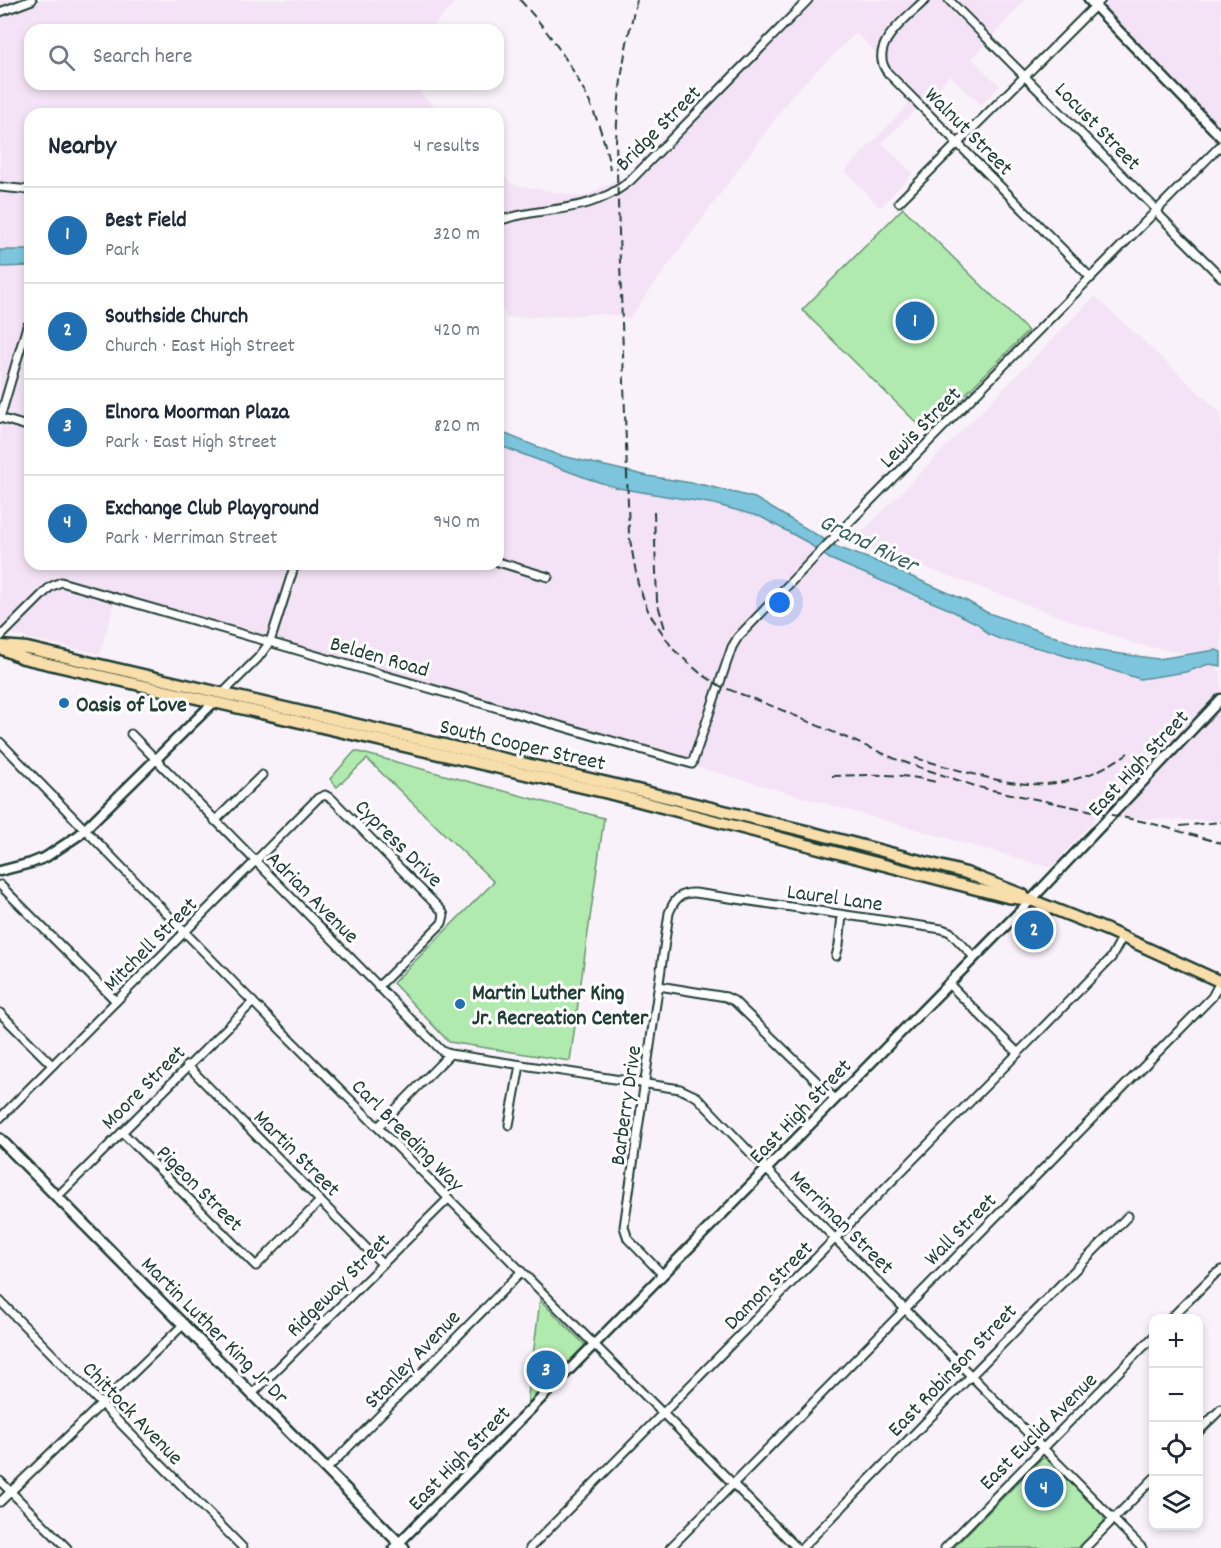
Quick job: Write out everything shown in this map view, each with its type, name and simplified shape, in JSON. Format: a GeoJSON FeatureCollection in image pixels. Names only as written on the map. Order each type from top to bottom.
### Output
{"type":"FeatureCollection","features":[{"type":"Feature","properties":{"kind":"main road","name":"South Cooper Street"},"geometry":{"type":"LineString","coordinates":[[0,647],[27,648],[893,852],[966,873],[1021,894],[1030,900],[1123,936],[1220,982]]}},
{"type":"Feature","properties":{"kind":"main road","name":"South Cooper Street"},"geometry":{"type":"LineString","coordinates":[[0,647],[23,658],[608,793],[961,883],[1007,897],[1030,900]]}},
{"type":"Feature","properties":{"kind":"main road"},"geometry":{"type":"LineString","coordinates":[[213,703],[223,693]]}},
{"type":"Feature","properties":{"kind":"main road","name":"Martin Luther King Jr Dr"},"geometry":{"type":"LineString","coordinates":[[0,1139],[327,1469],[399,1546]]}},
{"type":"Feature","properties":{"kind":"street"},"geometry":{"type":"LineString","coordinates":[[0,12],[32,0]]}},
{"type":"Feature","properties":{"kind":"street","name":"Bridge Street"},"geometry":{"type":"LineString","coordinates":[[504,219],[578,207],[618,190],[630,181],[808,0]]}},
{"type":"Feature","properties":{"kind":"street","name":"Walnut Street"},"geometry":{"type":"LineString","coordinates":[[925,0],[891,34],[881,51],[880,64],[1092,278]]}},
{"type":"Feature","properties":{"kind":"street","name":"Locust Street"},"geometry":{"type":"LineString","coordinates":[[949,0],[1221,277]]}},
{"type":"Feature","properties":{"kind":"street"},"geometry":{"type":"LineString","coordinates":[[899,202],[1026,76],[1095,2],[1221,136]]}},
{"type":"Feature","properties":{"kind":"street","name":"Lewis Street"},"geometry":{"type":"LineString","coordinates":[[692,764],[732,647],[747,628],[1221,145]]}},
{"type":"Feature","properties":{"kind":"street"},"geometry":{"type":"LineString","coordinates":[[0,188],[24,190]]}},
{"type":"Feature","properties":{"kind":"street"},"geometry":{"type":"LineString","coordinates":[[24,336],[0,418],[24,425]]}},
{"type":"Feature","properties":{"kind":"street"},"geometry":{"type":"LineString","coordinates":[[504,564],[548,576]]}},
{"type":"Feature","properties":{"kind":"street"},"geometry":{"type":"LineString","coordinates":[[223,693],[258,658],[270,642],[293,570]]}},
{"type":"Feature","properties":{"kind":"street","name":"Belden Road"},"geometry":{"type":"LineString","coordinates":[[0,637],[50,586],[57,582],[692,764]]}},
{"type":"Feature","properties":{"kind":"street","name":"East High Street"},"geometry":{"type":"LineString","coordinates":[[399,1546],[593,1344],[1030,900],[1221,699]]}},
{"type":"Feature","properties":{"kind":"street"},"geometry":{"type":"LineString","coordinates":[[0,871],[46,857],[86,829],[213,703]]}},
{"type":"Feature","properties":{"kind":"street","name":"Adrian Avenue"},"geometry":{"type":"LineString","coordinates":[[131,734],[378,987],[442,1051],[450,1054]]}},
{"type":"Feature","properties":{"kind":"street","name":"Carl Breeding Way"},"geometry":{"type":"LineString","coordinates":[[0,742],[253,1002],[797,1548]]}},
{"type":"Feature","properties":{"kind":"street"},"geometry":{"type":"LineString","coordinates":[[215,821],[262,775]]}},
{"type":"Feature","properties":{"kind":"street","name":"Mitchell Street"},"geometry":{"type":"LineString","coordinates":[[0,1118],[318,798],[325,795]]}},
{"type":"Feature","properties":{"kind":"street","name":"Cypress Drive"},"geometry":{"type":"LineString","coordinates":[[325,795],[332,799],[442,911],[444,918],[378,987]]}},
{"type":"Feature","properties":{"kind":"street"},"geometry":{"type":"LineString","coordinates":[[0,885],[116,1001]]}},
{"type":"Feature","properties":{"kind":"street","name":"Laurel Lane"},"geometry":{"type":"LineString","coordinates":[[681,895],[695,893],[942,929],[950,932],[974,957]]}},
{"type":"Feature","properties":{"kind":"street","name":"Barberry Drive"},"geometry":{"type":"LineString","coordinates":[[663,1274],[628,1239],[624,1227],[669,913],[672,903],[681,895]]}},
{"type":"Feature","properties":{"kind":"street"},"geometry":{"type":"LineString","coordinates":[[836,956],[842,915]]}},
{"type":"Feature","properties":{"kind":"street","name":"Damon Street"},"geometry":{"type":"LineString","coordinates":[[530,1548],[1111,958],[1123,936]]}},
{"type":"Feature","properties":{"kind":"street","name":"Wall Street"},"geometry":{"type":"LineString","coordinates":[[669,1548],[1212,997],[1220,982]]}},
{"type":"Feature","properties":{"kind":"street"},"geometry":{"type":"LineString","coordinates":[[948,983],[1018,1053]]}},
{"type":"Feature","properties":{"kind":"street"},"geometry":{"type":"LineString","coordinates":[[659,986],[726,997],[734,1001],[834,1099]]}},
{"type":"Feature","properties":{"kind":"street","name":"Moore Street"},"geometry":{"type":"LineString","coordinates":[[57,1197],[187,1065],[253,1002]]}},
{"type":"Feature","properties":{"kind":"street"},"geometry":{"type":"LineString","coordinates":[[0,1012],[52,1065]]}},
{"type":"Feature","properties":{"kind":"street"},"geometry":{"type":"LineString","coordinates":[[378,1127],[450,1054]]}},
{"type":"Feature","properties":{"kind":"street","name":"Merriman Street"},"geometry":{"type":"LineString","coordinates":[[450,1054],[680,1089],[697,1097],[765,1169],[1142,1548]]}},
{"type":"Feature","properties":{"kind":"street","name":"Martin Street"},"geometry":{"type":"LineString","coordinates":[[187,1065],[382,1264]]}},
{"type":"Feature","properties":{"kind":"street"},"geometry":{"type":"LineString","coordinates":[[509,1125],[520,1065]]}},
{"type":"Feature","properties":{"kind":"street","name":"Pigeon Street"},"geometry":{"type":"LineString","coordinates":[[122,1132],[255,1266],[320,1201]]}},
{"type":"Feature","properties":{"kind":"street","name":"Ridgeway Street"},"geometry":{"type":"LineString","coordinates":[[252,1394],[448,1199]]}},
{"type":"Feature","properties":{"kind":"street","name":"East Robinson Street"},"geometry":{"type":"LineString","coordinates":[[802,1548],[1128,1216]]}},
{"type":"Feature","properties":{"kind":"street"},"geometry":{"type":"LineString","coordinates":[[1175,1314],[1221,1270]]}},
{"type":"Feature","properties":{"kind":"street","name":"Stanley Avenue"},"geometry":{"type":"LineString","coordinates":[[327,1469],[521,1272]]}},
{"type":"Feature","properties":{"kind":"street","name":"Chittock Avenue"},"geometry":{"type":"LineString","coordinates":[[0,1301],[243,1548]]}},
{"type":"Feature","properties":{"kind":"street"},"geometry":{"type":"LineString","coordinates":[[0,1502],[184,1324]]}},
{"type":"Feature","properties":{"kind":"street","name":"East Euclid Avenue"},"geometry":{"type":"LineString","coordinates":[[945,1548],[1149,1341]]}},
{"type":"Feature","properties":{"kind":"street"},"geometry":{"type":"LineString","coordinates":[[1203,1427],[1221,1409]]}},
{"type":"Feature","properties":{"kind":"street"},"geometry":{"type":"LineString","coordinates":[[0,1481],[66,1548]]}},
{"type":"Feature","properties":{"kind":"street"},"geometry":{"type":"LineString","coordinates":[[1085,1548],[1149,1483]]}},
{"type":"Feature","properties":{"kind":"shaded area"},"geometry":{"type":"Polygon","coordinates":[[[0,0],[457,0],[435,24],[24,24],[24,90],[417,90],[436,108],[24,108],[24,570],[504,570],[504,447],[754,511],[933,603],[961,615],[982,628],[1186,672],[1209,664],[1219,665],[1216,669],[1221,671],[1221,821],[1097,817],[1051,868],[115,601],[100,654],[0,632],[0,0]]]}},
{"type":"Feature","properties":{"kind":"shaded area"},"geometry":{"type":"Polygon","coordinates":[[[800,0],[1025,0],[972,59],[1000,86],[981,105],[950,76],[882,143],[913,173],[880,208],[845,171],[918,94],[856,33],[794,93],[630,318],[604,314],[506,318],[504,312],[504,176],[512,184],[582,197],[626,176],[800,0]]]}},
{"type":"Feature","properties":{"kind":"shaded area"},"geometry":{"type":"Polygon","coordinates":[[[1098,0],[1221,0],[1221,136],[1098,0]]]}},
{"type":"Feature","properties":{"kind":"shaded area"},"geometry":{"type":"Polygon","coordinates":[[[1095,296],[1221,413],[1221,661],[1135,644],[853,541],[1095,296]]]}},
{"type":"Feature","properties":{"kind":"green space"},"geometry":{"type":"Polygon","coordinates":[[[903,208],[1028,331],[927,433],[802,310],[903,208]]]}},
{"type":"Feature","properties":{"kind":"green space"},"geometry":{"type":"Polygon","coordinates":[[[355,751],[604,818],[570,1061],[449,1042],[393,983],[494,882],[367,759],[337,787],[330,779],[355,751]]]}},
{"type":"Feature","properties":{"kind":"green space"},"geometry":{"type":"Polygon","coordinates":[[[540,1300],[585,1345],[528,1403],[528,1396],[540,1300]]]}},
{"type":"Feature","properties":{"kind":"green space"},"geometry":{"type":"Polygon","coordinates":[[[1046,1458],[1104,1517],[1104,1522],[1078,1548],[953,1548],[1041,1459],[1046,1458]]]}},
{"type":"Feature","properties":{"kind":"water"},"geometry":{"type":"Polygon","coordinates":[[[0,250],[24,250],[24,266],[0,267],[0,250]]]}},
{"type":"Feature","properties":{"kind":"water","name":"Grand River"},"geometry":{"type":"Polygon","coordinates":[[[504,433],[558,455],[648,476],[704,485],[755,498],[837,547],[878,562],[967,601],[986,612],[1092,650],[1158,659],[1216,650],[1221,652],[1221,666],[1209,664],[1186,672],[1140,679],[1043,649],[1002,640],[988,634],[978,624],[946,608],[830,559],[805,541],[761,517],[714,504],[618,488],[504,447],[504,433]]]}},
{"type":"Feature","properties":{"kind":"railway"},"geometry":{"type":"LineString","coordinates":[[520,0],[551,38],[578,79],[598,123],[610,170]]}},
{"type":"Feature","properties":{"kind":"railway"},"geometry":{"type":"LineString","coordinates":[[637,0],[622,70],[616,142],[629,534],[638,584],[649,613],[673,649],[700,673],[720,686],[898,760],[978,787],[1150,823],[1221,843]]}},
{"type":"Feature","properties":{"kind":"railway"},"geometry":{"type":"LineString","coordinates":[[654,512],[657,601],[665,629]]}},
{"type":"Feature","properties":{"kind":"railway"},"geometry":{"type":"LineString","coordinates":[[915,758],[998,780],[1023,784],[1048,784],[1074,780],[1100,770],[1128,753]]}},
{"type":"Feature","properties":{"kind":"railway"},"geometry":{"type":"LineString","coordinates":[[832,776],[899,776],[939,783]]}},
{"type":"Feature","properties":{"kind":"railway"},"geometry":{"type":"LineString","coordinates":[[1180,826],[1221,822]]}},
{"type":"Feature","properties":{"kind":"place","name":"Best Field"},"geometry":{"type":"Point","coordinates":[915,321]}},
{"type":"Feature","properties":{"kind":"place","name":"Oasis of Love"},"geometry":{"type":"Point","coordinates":[64,703]}},
{"type":"Feature","properties":{"kind":"place","name":"Southside Church"},"geometry":{"type":"Point","coordinates":[1034,930]}},
{"type":"Feature","properties":{"kind":"place","name":"Martin Luther King Jr. Recreation Center"},"geometry":{"type":"Point","coordinates":[460,1004]}},
{"type":"Feature","properties":{"kind":"place","name":"Elnora Moorman Plaza"},"geometry":{"type":"Point","coordinates":[546,1370]}},
{"type":"Feature","properties":{"kind":"place","name":"Exchange Club Playground"},"geometry":{"type":"Point","coordinates":[1044,1488]}}]}
